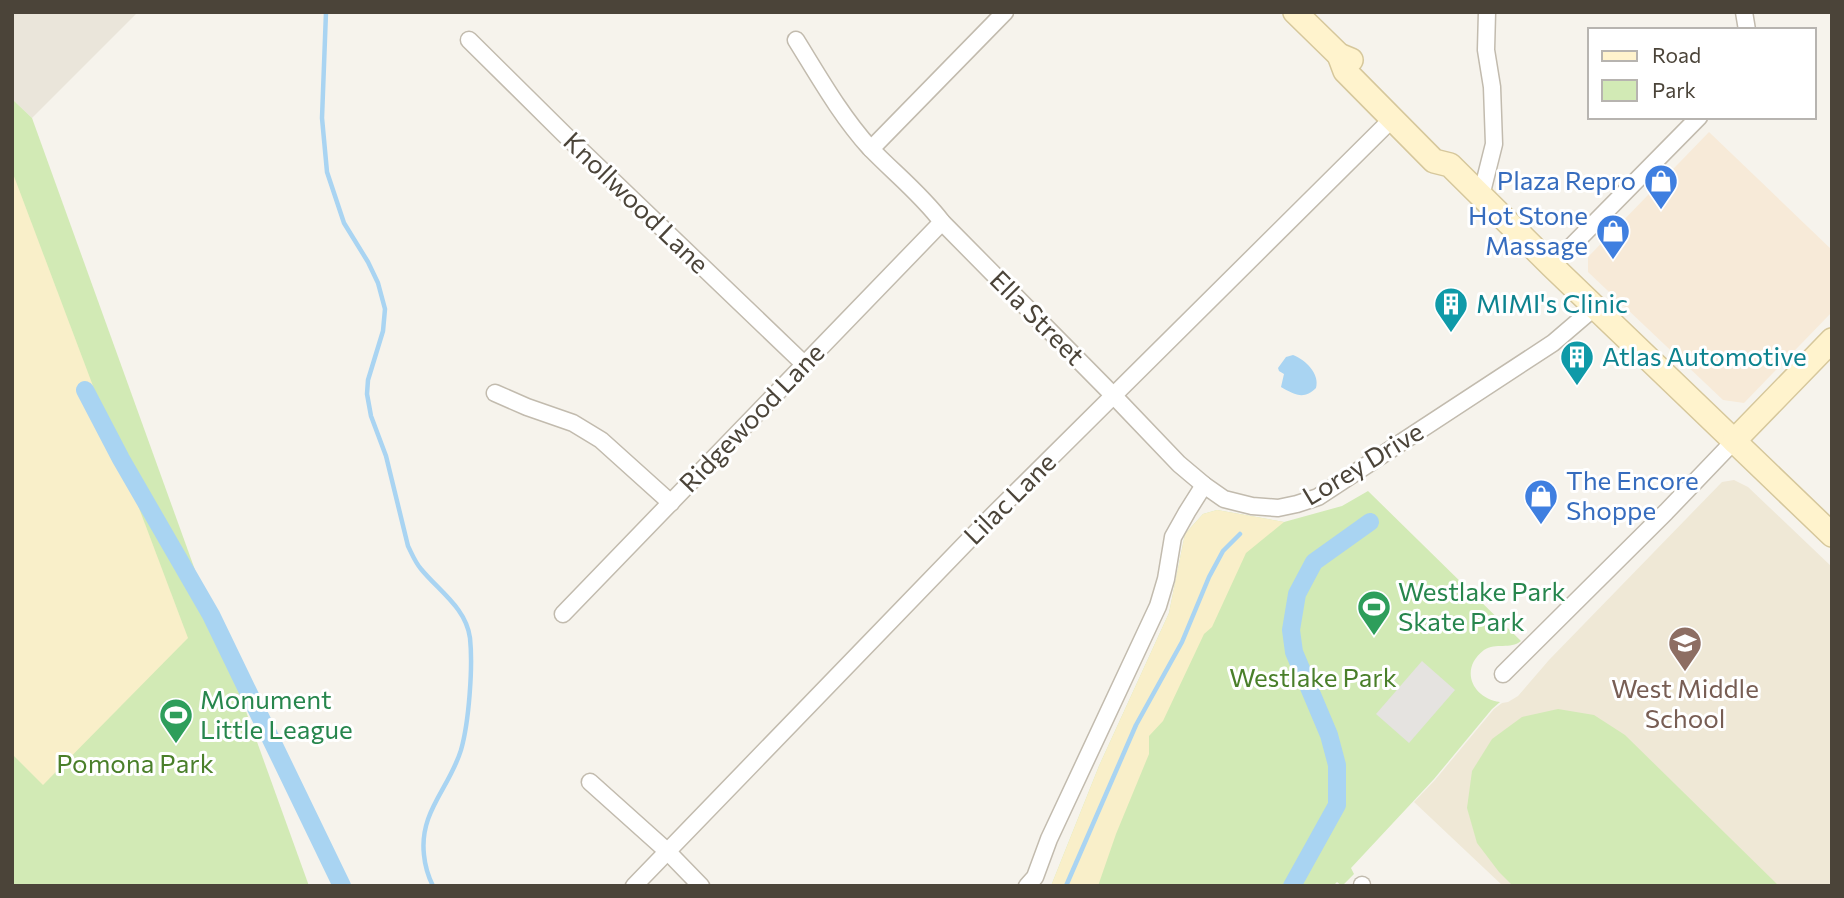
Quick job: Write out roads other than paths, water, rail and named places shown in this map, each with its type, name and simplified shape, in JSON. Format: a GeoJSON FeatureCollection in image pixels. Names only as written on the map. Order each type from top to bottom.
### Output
{"type":"FeatureCollection","features":[{"type":"Feature","properties":{"kind":"main road"},"geometry":{"type":"LineString","coordinates":[[1295,12],[1339,55],[1355,61],[1447,151],[1450,165]]}},
{"type":"Feature","properties":{"kind":"main road"},"geometry":{"type":"LineString","coordinates":[[1339,55],[1345,71],[1434,161],[1450,165],[1832,535]]}},
{"type":"Feature","properties":{"kind":"main road"},"geometry":{"type":"LineString","coordinates":[[1734,441],[1832,340]]}},
{"type":"Feature","properties":{"kind":"street"},"geometry":{"type":"LineString","coordinates":[[872,149],[1005,12]]}},
{"type":"Feature","properties":{"kind":"street"},"geometry":{"type":"LineString","coordinates":[[1481,196],[1494,144],[1492,87],[1486,50],[1487,12]]}},
{"type":"Feature","properties":{"kind":"street","name":"Knollwood Lane"},"geometry":{"type":"LineString","coordinates":[[469,40],[804,364]]}},
{"type":"Feature","properties":{"kind":"street","name":"Ella Street"},"geometry":{"type":"LineString","coordinates":[[796,40],[840,109],[872,149],[1180,464],[1204,485]]}},
{"type":"Feature","properties":{"kind":"street","name":"Lilac Lane"},"geometry":{"type":"LineString","coordinates":[[634,886],[991,517],[1392,119]]}},
{"type":"Feature","properties":{"kind":"street"},"geometry":{"type":"LineString","coordinates":[[1552,266],[1697,119]]}},
{"type":"Feature","properties":{"kind":"street","name":"Ridgewood Lane"},"geometry":{"type":"LineString","coordinates":[[564,614],[942,222]]}},
{"type":"Feature","properties":{"kind":"street","name":"Lorey Drive"},"geometry":{"type":"LineString","coordinates":[[1204,485],[1224,499],[1252,506],[1279,508],[1318,497],[1553,343],[1595,307]]}},
{"type":"Feature","properties":{"kind":"street"},"geometry":{"type":"LineString","coordinates":[[495,393],[573,423],[601,440],[671,503]]}},
{"type":"Feature","properties":{"kind":"street"},"geometry":{"type":"LineString","coordinates":[[1503,674],[1734,441]]}},
{"type":"Feature","properties":{"kind":"street"},"geometry":{"type":"LineString","coordinates":[[1027,886],[1035,877],[1049,839],[1158,606],[1174,537],[1204,485]]}},
{"type":"Feature","properties":{"kind":"street"},"geometry":{"type":"LineString","coordinates":[[590,782],[667,851],[701,886]]}},
{"type":"Feature","properties":{"kind":"water"},"geometry":{"type":"Polygon","coordinates":[[[1293,355],[1303,360],[1314,373],[1317,383],[1312,392],[1295,394],[1281,387],[1284,374],[1278,368],[1286,357],[1293,355]]]}},
{"type":"Feature","properties":{"kind":"waterway"},"geometry":{"type":"LineString","coordinates":[[326,12],[322,118],[327,172],[344,223],[368,262],[378,283],[385,309],[383,331],[368,380],[367,394],[371,416],[386,456],[408,546],[419,566],[451,600],[463,618],[470,638],[470,694],[464,738],[456,764],[426,826],[424,855],[433,886]]}},
{"type":"Feature","properties":{"kind":"waterway"},"geometry":{"type":"LineString","coordinates":[[85,390],[121,459],[211,615],[342,886]]}},
{"type":"Feature","properties":{"kind":"waterway"},"geometry":{"type":"LineString","coordinates":[[1292,886],[1337,805],[1337,765],[1329,735],[1294,652],[1291,630],[1297,594],[1314,562],[1370,522]]}},
{"type":"Feature","properties":{"kind":"waterway"},"geometry":{"type":"LineString","coordinates":[[1066,886],[1136,725],[1182,642],[1209,577],[1223,551],[1240,534]]}},
{"type":"Feature","properties":{"kind":"place","name":"Plaza Repro"},"geometry":{"type":"Point","coordinates":[1661,211]}},
{"type":"Feature","properties":{"kind":"place","name":"Hot Stone Massage"},"geometry":{"type":"Point","coordinates":[1613,261]}},
{"type":"Feature","properties":{"kind":"place","name":"MIMI's Clinic"},"geometry":{"type":"Point","coordinates":[1451,334]}},
{"type":"Feature","properties":{"kind":"place","name":"Atlas Automotive"},"geometry":{"type":"Point","coordinates":[1577,387]}},
{"type":"Feature","properties":{"kind":"place","name":"The Encore Shoppe"},"geometry":{"type":"Point","coordinates":[1541,526]}},
{"type":"Feature","properties":{"kind":"place","name":"Westlake Park Skate Park"},"geometry":{"type":"Point","coordinates":[1374,637]}},
{"type":"Feature","properties":{"kind":"place","name":"West Middle School"},"geometry":{"type":"Point","coordinates":[1685,673]}},
{"type":"Feature","properties":{"kind":"place","name":"Monument Little League"},"geometry":{"type":"Point","coordinates":[176,745]}},
{"type":"Feature","properties":{"kind":"park label","name":"Westlake Park"},"geometry":{"type":"Point","coordinates":[1313,678]}},
{"type":"Feature","properties":{"kind":"park label","name":"Pomona Park"},"geometry":{"type":"Point","coordinates":[135,764]}}]}
